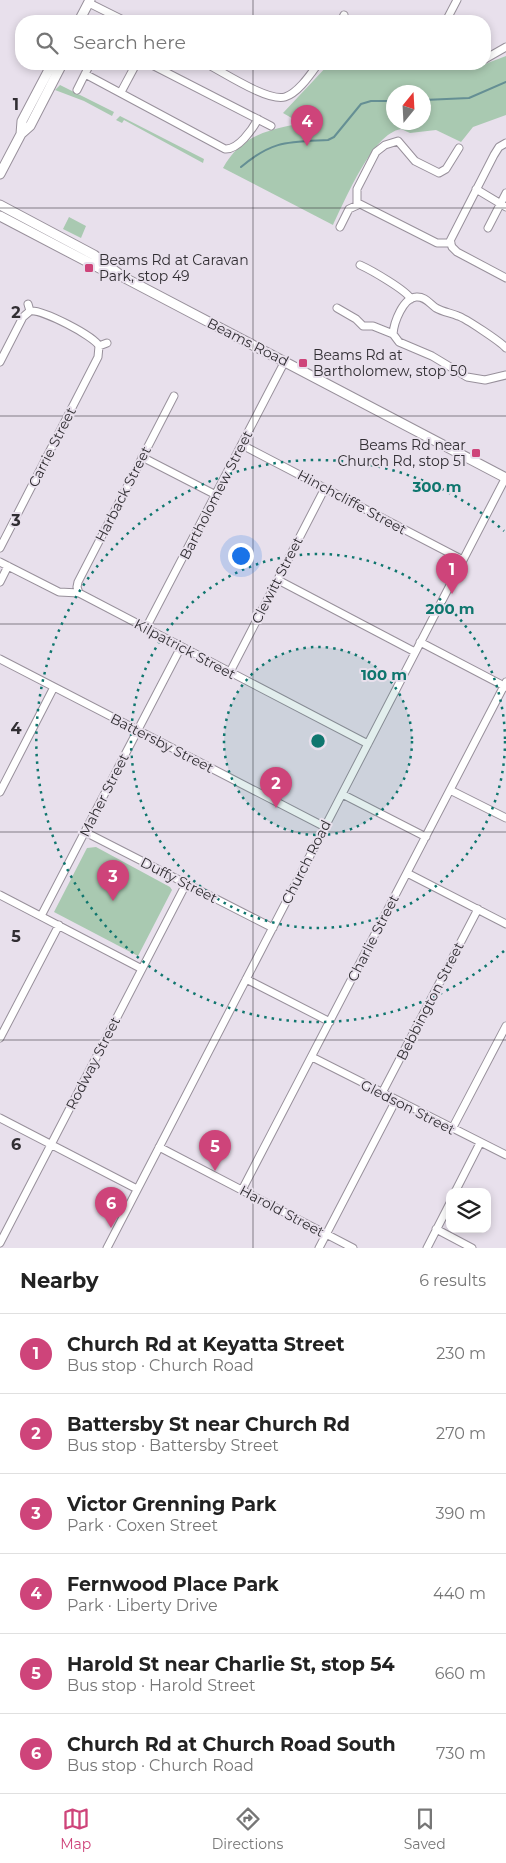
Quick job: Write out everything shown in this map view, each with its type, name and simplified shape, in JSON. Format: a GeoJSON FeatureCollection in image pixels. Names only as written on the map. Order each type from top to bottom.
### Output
{"type":"FeatureCollection","features":[{"type":"Feature","properties":{"kind":"main road"},"geometry":{"type":"LineString","coordinates":[[82,15],[89,1]]}},
{"type":"Feature","properties":{"kind":"main road"},"geometry":{"type":"LineString","coordinates":[[21,134],[22,122],[49,70]]}},
{"type":"Feature","properties":{"kind":"main road"},"geometry":{"type":"LineString","coordinates":[[0,174],[21,134],[30,126],[59,70]]}},
{"type":"Feature","properties":{"kind":"main road","name":"Beams Road"},"geometry":{"type":"LineString","coordinates":[[0,205],[94,255],[123,277]]}},
{"type":"Feature","properties":{"kind":"main road","name":"Beams Road"},"geometry":{"type":"LineString","coordinates":[[0,216],[105,270],[123,277],[506,477]]}},
{"type":"Feature","properties":{"kind":"street"},"geometry":{"type":"LineString","coordinates":[[449,15],[456,0]]}},
{"type":"Feature","properties":{"kind":"street"},"geometry":{"type":"LineString","coordinates":[[89,1],[114,15]]}},
{"type":"Feature","properties":{"kind":"street"},"geometry":{"type":"LineString","coordinates":[[491,56],[506,47]]}},
{"type":"Feature","properties":{"kind":"street"},"geometry":{"type":"LineString","coordinates":[[77,90],[87,70]]}},
{"type":"Feature","properties":{"kind":"street"},"geometry":{"type":"LineString","coordinates":[[121,92],[133,70]]}},
{"type":"Feature","properties":{"kind":"street"},"geometry":{"type":"LineString","coordinates":[[218,70],[264,94],[279,98],[292,93],[313,70]]}},
{"type":"Feature","properties":{"kind":"street"},"geometry":{"type":"LineString","coordinates":[[164,71],[271,126]]}},
{"type":"Feature","properties":{"kind":"street"},"geometry":{"type":"LineString","coordinates":[[85,74],[225,149],[232,148],[249,133],[258,119]]}},
{"type":"Feature","properties":{"kind":"street"},"geometry":{"type":"LineString","coordinates":[[357,204],[357,189],[376,152],[385,145],[398,140],[415,161],[439,173],[446,169],[459,148]]}},
{"type":"Feature","properties":{"kind":"street"},"geometry":{"type":"LineString","coordinates":[[506,143],[497,150],[452,236],[451,243],[457,252],[506,278]]}},
{"type":"Feature","properties":{"kind":"street"},"geometry":{"type":"LineString","coordinates":[[476,189],[503,205]]}},
{"type":"Feature","properties":{"kind":"street"},"geometry":{"type":"LineString","coordinates":[[488,228],[503,205],[506,193]]}},
{"type":"Feature","properties":{"kind":"street"},"geometry":{"type":"LineString","coordinates":[[340,227],[349,210],[357,204]]}},
{"type":"Feature","properties":{"kind":"street"},"geometry":{"type":"LineString","coordinates":[[357,204],[437,243],[451,243]]}},
{"type":"Feature","properties":{"kind":"street"},"geometry":{"type":"LineString","coordinates":[[360,265],[386,282],[404,290],[411,299]]}},
{"type":"Feature","properties":{"kind":"street"},"geometry":{"type":"LineString","coordinates":[[393,334],[394,326],[406,303],[411,299],[421,297],[435,307],[460,316],[482,332],[499,340],[506,348]]}},
{"type":"Feature","properties":{"kind":"street"},"geometry":{"type":"LineString","coordinates":[[0,362],[29,307],[92,338],[99,346],[107,344]]}},
{"type":"Feature","properties":{"kind":"street"},"geometry":{"type":"LineString","coordinates":[[337,308],[356,319],[363,326],[373,326],[393,334],[400,342],[432,356],[467,378],[485,380],[506,375]]}},
{"type":"Feature","properties":{"kind":"street","name":"Carrie Street"},"geometry":{"type":"LineString","coordinates":[[0,548],[98,357],[99,346]]}},
{"type":"Feature","properties":{"kind":"street","name":"Bartholomew Street"},"geometry":{"type":"LineString","coordinates":[[146,628],[285,361]]}},
{"type":"Feature","properties":{"kind":"street","name":"Harback Street"},"geometry":{"type":"LineString","coordinates":[[78,593],[77,585],[174,396]]}},
{"type":"Feature","properties":{"kind":"street","name":"Hinchcliffe Street"},"geometry":{"type":"LineString","coordinates":[[242,445],[463,560]]}},
{"type":"Feature","properties":{"kind":"street"},"geometry":{"type":"LineString","coordinates":[[142,457],[216,495]]}},
{"type":"Feature","properties":{"kind":"street","name":"Church Road"},"geometry":{"type":"LineString","coordinates":[[107,1248],[506,477]]}},
{"type":"Feature","properties":{"kind":"street","name":"Clewitt Street"},"geometry":{"type":"LineString","coordinates":[[230,672],[325,488]]}},
{"type":"Feature","properties":{"kind":"street","name":"Kilpatrick Street"},"geometry":{"type":"LineString","coordinates":[[0,562],[62,593],[78,593],[368,744]]}},
{"type":"Feature","properties":{"kind":"street"},"geometry":{"type":"LineString","coordinates":[[0,582],[8,566]]}},
{"type":"Feature","properties":{"kind":"street"},"geometry":{"type":"LineString","coordinates":[[278,580],[415,652]]}},
{"type":"Feature","properties":{"kind":"street"},"geometry":{"type":"LineString","coordinates":[[420,642],[505,685]]}},
{"type":"Feature","properties":{"kind":"street","name":"Maher Street"},"geometry":{"type":"LineString","coordinates":[[41,916],[181,647]]}},
{"type":"Feature","properties":{"kind":"street","name":"Battersby Street"},"geometry":{"type":"LineString","coordinates":[[0,659],[325,827]]}},
{"type":"Feature","properties":{"kind":"street","name":"Charlie Street"},"geometry":{"type":"LineString","coordinates":[[242,1190],[505,685]]}},
{"type":"Feature","properties":{"kind":"street"},"geometry":{"type":"LineString","coordinates":[[0,792],[54,687]]}},
{"type":"Feature","properties":{"kind":"street"},"geometry":{"type":"LineString","coordinates":[[450,790],[506,818]]}},
{"type":"Feature","properties":{"kind":"street"},"geometry":{"type":"LineString","coordinates":[[342,794],[426,837]]}},
{"type":"Feature","properties":{"kind":"street","name":"Duffy Street"},"geometry":{"type":"LineString","coordinates":[[85,832],[272,928]]}},
{"type":"Feature","properties":{"kind":"street"},"geometry":{"type":"LineString","coordinates":[[407,873],[506,924]]}},
{"type":"Feature","properties":{"kind":"street","name":"Rodway Street"},"geometry":{"type":"LineString","coordinates":[[0,1243],[186,884]]}},
{"type":"Feature","properties":{"kind":"street"},"geometry":{"type":"LineString","coordinates":[[0,895],[142,969]]}},
{"type":"Feature","properties":{"kind":"street","name":"Bebbington Street"},"geometry":{"type":"LineString","coordinates":[[382,1094],[478,909]]}},
{"type":"Feature","properties":{"kind":"street"},"geometry":{"type":"LineString","coordinates":[[0,1038],[59,925]]}},
{"type":"Feature","properties":{"kind":"street"},"geometry":{"type":"LineString","coordinates":[[246,979],[330,1022]]}},
{"type":"Feature","properties":{"kind":"street"},"geometry":{"type":"LineString","coordinates":[[452,1130],[506,1026]]}},
{"type":"Feature","properties":{"kind":"street","name":"Gledson Street"},"geometry":{"type":"LineString","coordinates":[[312,1057],[452,1130],[506,1155]]}},
{"type":"Feature","properties":{"kind":"street"},"geometry":{"type":"LineString","coordinates":[[319,1248],[396,1100]]}},
{"type":"Feature","properties":{"kind":"street"},"geometry":{"type":"LineString","coordinates":[[0,1118],[137,1189]]}},
{"type":"Feature","properties":{"kind":"street"},"geometry":{"type":"LineString","coordinates":[[457,1188],[480,1143]]}},
{"type":"Feature","properties":{"kind":"street","name":"Harold Street"},"geometry":{"type":"LineString","coordinates":[[159,1147],[352,1248]]}},
{"type":"Feature","properties":{"kind":"street"},"geometry":{"type":"LineString","coordinates":[[427,1248],[446,1211]]}},
{"type":"Feature","properties":{"kind":"street"},"geometry":{"type":"LineString","coordinates":[[436,1230],[472,1248]]}},
{"type":"Feature","properties":{"kind":"green space"},"geometry":{"type":"Polygon","coordinates":[[[506,56],[506,115],[473,127],[461,142],[436,130],[410,133],[403,130],[431,130],[431,85],[386,85],[386,130],[398,130],[390,133],[370,155],[333,225],[223,168],[229,158],[244,143],[271,130],[293,125],[295,120],[283,113],[323,70],[491,70],[491,62],[506,56]]]}},
{"type":"Feature","properties":{"kind":"green space"},"geometry":{"type":"Polygon","coordinates":[[[60,85],[114,112],[112,116],[84,101],[55,90],[60,85]]]}},
{"type":"Feature","properties":{"kind":"green space"},"geometry":{"type":"Polygon","coordinates":[[[120,116],[204,159],[203,163],[124,120],[122,123],[116,120],[120,116]]]}},
{"type":"Feature","properties":{"kind":"green space"},"geometry":{"type":"Polygon","coordinates":[[[69,217],[86,226],[81,238],[63,229],[69,217]]]}},
{"type":"Feature","properties":{"kind":"green space"},"geometry":{"type":"Polygon","coordinates":[[[96,847],[170,887],[172,890],[138,956],[54,912],[87,848],[96,847]]]}},
{"type":"Feature","properties":{"kind":"waterway"},"geometry":{"type":"LineString","coordinates":[[431,100],[469,98],[506,82]]}},
{"type":"Feature","properties":{"kind":"waterway"},"geometry":{"type":"LineString","coordinates":[[241,167],[252,158],[272,147],[291,142],[328,140],[334,137],[361,104],[371,101],[386,101]]}},
{"type":"Feature","properties":{"kind":"place","name":"Fernwood Place Park"},"geometry":{"type":"Point","coordinates":[307,146]}},
{"type":"Feature","properties":{"kind":"place","name":"Beams Rd at Caravan Park, stop 49"},"geometry":{"type":"Point","coordinates":[89,268]}},
{"type":"Feature","properties":{"kind":"place","name":"Beams Rd at Bartholomew, stop 50"},"geometry":{"type":"Point","coordinates":[303,363]}},
{"type":"Feature","properties":{"kind":"place","name":"Beams Rd near Church Rd, stop 51"},"geometry":{"type":"Point","coordinates":[476,453]}},
{"type":"Feature","properties":{"kind":"place","name":"Church Rd at Keyatta Street"},"geometry":{"type":"Point","coordinates":[452,594]}},
{"type":"Feature","properties":{"kind":"place","name":"Battersby St near Church Rd"},"geometry":{"type":"Point","coordinates":[276,808]}},
{"type":"Feature","properties":{"kind":"place","name":"Victor Grenning Park"},"geometry":{"type":"Point","coordinates":[113,901]}},
{"type":"Feature","properties":{"kind":"place","name":"Harold St near Charlie St, stop 54"},"geometry":{"type":"Point","coordinates":[215,1171]}},
{"type":"Feature","properties":{"kind":"place","name":"Church Rd at Church Road South"},"geometry":{"type":"Point","coordinates":[111,1228]}}]}
